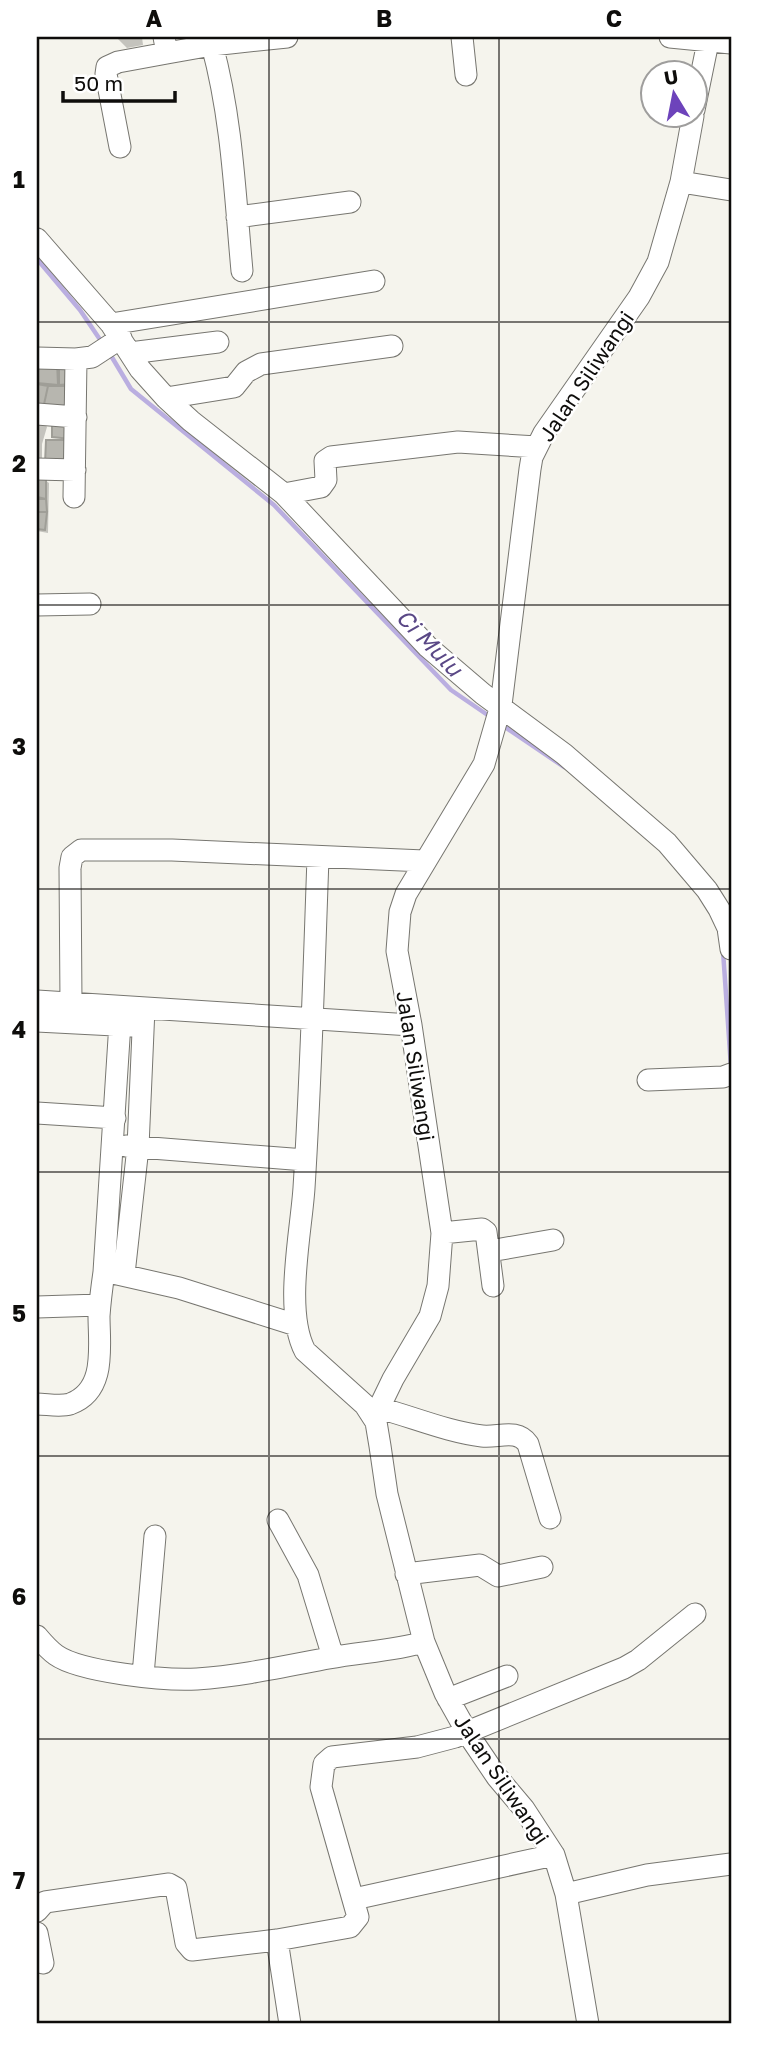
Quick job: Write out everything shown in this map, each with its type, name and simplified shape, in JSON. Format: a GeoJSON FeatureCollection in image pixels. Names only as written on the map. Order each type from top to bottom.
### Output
{"type":"FeatureCollection","features":[{"type":"Feature","properties":{"kind":"street"},"geometry":{"type":"LineString","coordinates":[[120,147],[106,74],[107,67],[165,45],[212,45],[288,37]]}},
{"type":"Feature","properties":{"kind":"street"},"geometry":{"type":"LineString","coordinates":[[462,37],[466,75]]}},
{"type":"Feature","properties":{"kind":"street"},"geometry":{"type":"LineString","coordinates":[[670,37],[731,43]]}},
{"type":"Feature","properties":{"kind":"street"},"geometry":{"type":"LineString","coordinates":[[704,60],[708,39]]}},
{"type":"Feature","properties":{"kind":"street"},"geometry":{"type":"LineString","coordinates":[[212,45],[222,81],[242,271]]}},
{"type":"Feature","properties":{"kind":"street","name":"Jalan Siliwangi"},"geometry":{"type":"LineString","coordinates":[[588,2024],[566,1894],[554,1855],[524,1809],[497,1777],[468,1734],[449,1699],[424,1642],[387,1494],[378,1415],[393,1379],[429,1316],[438,1286],[442,1233],[411,1025],[399,970],[398,932],[400,912],[406,894],[484,764],[492,741],[501,705],[530,469],[537,447],[649,281],[664,244],[681,182],[691,130]]}},
{"type":"Feature","properties":{"kind":"street"},"geometry":{"type":"LineString","coordinates":[[681,182],[731,190]]}},
{"type":"Feature","properties":{"kind":"street"},"geometry":{"type":"LineString","coordinates":[[237,217],[350,202]]}},
{"type":"Feature","properties":{"kind":"street"},"geometry":{"type":"LineString","coordinates":[[37,239],[166,398],[284,494],[428,647],[483,694],[575,762],[667,843],[707,890],[719,909],[728,928],[731,949]]}},
{"type":"Feature","properties":{"kind":"street"},"geometry":{"type":"LineString","coordinates":[[37,358],[84,358],[119,340],[374,281]]}},
{"type":"Feature","properties":{"kind":"street"},"geometry":{"type":"LineString","coordinates":[[119,340],[218,342]]}},
{"type":"Feature","properties":{"kind":"street"},"geometry":{"type":"LineString","coordinates":[[166,398],[234,387],[246,372],[261,364],[392,346]]}},
{"type":"Feature","properties":{"kind":"street"},"geometry":{"type":"LineString","coordinates":[[74,496],[76,416],[84,358]]}},
{"type":"Feature","properties":{"kind":"street"},"geometry":{"type":"LineString","coordinates":[[37,414],[76,416]]}},
{"type":"Feature","properties":{"kind":"street"},"geometry":{"type":"LineString","coordinates":[[284,494],[320,487],[326,480],[325,461],[331,457],[443,442],[537,447]]}},
{"type":"Feature","properties":{"kind":"street"},"geometry":{"type":"LineString","coordinates":[[37,469],[75,470]]}},
{"type":"Feature","properties":{"kind":"street"},"geometry":{"type":"LineString","coordinates":[[37,605],[90,604]]}},
{"type":"Feature","properties":{"kind":"street"},"geometry":{"type":"LineString","coordinates":[[71,1003],[70,868],[75,852],[172,850],[424,861]]}},
{"type":"Feature","properties":{"kind":"street"},"geometry":{"type":"LineString","coordinates":[[318,858],[313,1020],[295,1294],[299,1340],[304,1351],[378,1415],[481,1436],[514,1434],[522,1437],[528,1444],[550,1517]]}},
{"type":"Feature","properties":{"kind":"street"},"geometry":{"type":"LineString","coordinates":[[37,1001],[71,1003],[121,1016]]}},
{"type":"Feature","properties":{"kind":"street"},"geometry":{"type":"LineString","coordinates":[[114,1273],[113,1145],[121,1016]]}},
{"type":"Feature","properties":{"kind":"street"},"geometry":{"type":"LineString","coordinates":[[37,1021],[121,1016],[411,1025]]}},
{"type":"Feature","properties":{"kind":"street"},"geometry":{"type":"LineString","coordinates":[[37,1404],[69,1404],[90,1390],[96,1380],[100,1364],[100,1305],[114,1273],[138,1147],[144,1017]]}},
{"type":"Feature","properties":{"kind":"street"},"geometry":{"type":"LineString","coordinates":[[648,1080],[727,1076]]}},
{"type":"Feature","properties":{"kind":"street"},"geometry":{"type":"LineString","coordinates":[[37,1113],[115,1118]]}},
{"type":"Feature","properties":{"kind":"street"},"geometry":{"type":"LineString","coordinates":[[113,1145],[305,1160]]}},
{"type":"Feature","properties":{"kind":"street"},"geometry":{"type":"LineString","coordinates":[[442,1233],[482,1229],[488,1234],[493,1286]]}},
{"type":"Feature","properties":{"kind":"street"},"geometry":{"type":"LineString","coordinates":[[490,1251],[553,1240]]}},
{"type":"Feature","properties":{"kind":"street"},"geometry":{"type":"LineString","coordinates":[[114,1273],[296,1325]]}},
{"type":"Feature","properties":{"kind":"street"},"geometry":{"type":"LineString","coordinates":[[37,1307],[100,1305]]}},
{"type":"Feature","properties":{"kind":"street"},"geometry":{"type":"LineString","coordinates":[[278,1520],[308,1575],[333,1657]]}},
{"type":"Feature","properties":{"kind":"street"},"geometry":{"type":"LineString","coordinates":[[143,1675],[155,1536]]}},
{"type":"Feature","properties":{"kind":"street"},"geometry":{"type":"LineString","coordinates":[[407,1574],[480,1565],[498,1576],[542,1567]]}},
{"type":"Feature","properties":{"kind":"street"},"geometry":{"type":"LineString","coordinates":[[37,1910],[45,1902],[169,1884],[176,1888],[186,1942],[192,1950],[278,1940],[350,1927],[358,1917],[321,1787],[324,1764],[332,1757],[417,1747],[468,1734],[624,1668],[638,1660],[695,1614]]}},
{"type":"Feature","properties":{"kind":"street"},"geometry":{"type":"LineString","coordinates":[[38,1638],[57,1656],[90,1668],[112,1673],[194,1679],[333,1657],[397,1650],[424,1642]]}},
{"type":"Feature","properties":{"kind":"street"},"geometry":{"type":"LineString","coordinates":[[449,1699],[508,1676]]}},
{"type":"Feature","properties":{"kind":"street"},"geometry":{"type":"LineString","coordinates":[[354,1899],[554,1855]]}},
{"type":"Feature","properties":{"kind":"street"},"geometry":{"type":"LineString","coordinates":[[566,1894],[647,1875],[731,1864]]}},
{"type":"Feature","properties":{"kind":"street"},"geometry":{"type":"LineString","coordinates":[[37,1933],[43,1963]]}},
{"type":"Feature","properties":{"kind":"street"},"geometry":{"type":"LineString","coordinates":[[278,1940],[290,2024]]}},
{"type":"Feature","properties":{"kind":"building"},"geometry":{"type":"Polygon","coordinates":[[[39,361],[57,362],[58,385],[37,383],[39,361]]]}},
{"type":"Feature","properties":{"kind":"building"},"geometry":{"type":"Polygon","coordinates":[[[59,363],[70,363],[71,384],[59,385],[59,363]]]}},
{"type":"Feature","properties":{"kind":"building"},"geometry":{"type":"Polygon","coordinates":[[[37,384],[48,386],[43,409],[37,410],[37,384]]]}},
{"type":"Feature","properties":{"kind":"building"},"geometry":{"type":"Polygon","coordinates":[[[48,386],[73,386],[67,409],[43,409],[48,386]]]}},
{"type":"Feature","properties":{"kind":"building"},"geometry":{"type":"Polygon","coordinates":[[[52,418],[73,421],[71,439],[52,437],[52,418]]]}},
{"type":"Feature","properties":{"kind":"building"},"geometry":{"type":"Polygon","coordinates":[[[46,440],[66,440],[64,465],[45,464],[46,440]]]}},
{"type":"Feature","properties":{"kind":"building"},"geometry":{"type":"Polygon","coordinates":[[[37,478],[46,478],[46,499],[37,497],[37,478]]]}},
{"type":"Feature","properties":{"kind":"building"},"geometry":{"type":"Polygon","coordinates":[[[37,499],[46,499],[47,512],[37,512],[37,499]]]}},
{"type":"Feature","properties":{"kind":"building"},"geometry":{"type":"Polygon","coordinates":[[[37,512],[47,512],[45,530],[37,529],[37,512]]]}},
{"type":"Feature","properties":{"kind":"waterway","name":"Ci Mulu"},"geometry":{"type":"LineString","coordinates":[[37,259],[80,310],[103,344]]}},
{"type":"Feature","properties":{"kind":"waterway","name":"Ci Mulu"},"geometry":{"type":"LineString","coordinates":[[110,354],[131,389],[274,505],[451,690],[492,718]]}},
{"type":"Feature","properties":{"kind":"waterway","name":"Ci Mulu"},"geometry":{"type":"LineString","coordinates":[[502,725],[564,767]]}},
{"type":"Feature","properties":{"kind":"waterway","name":"Ci Mulu"},"geometry":{"type":"LineString","coordinates":[[723,951],[731,1067]]}}]}
